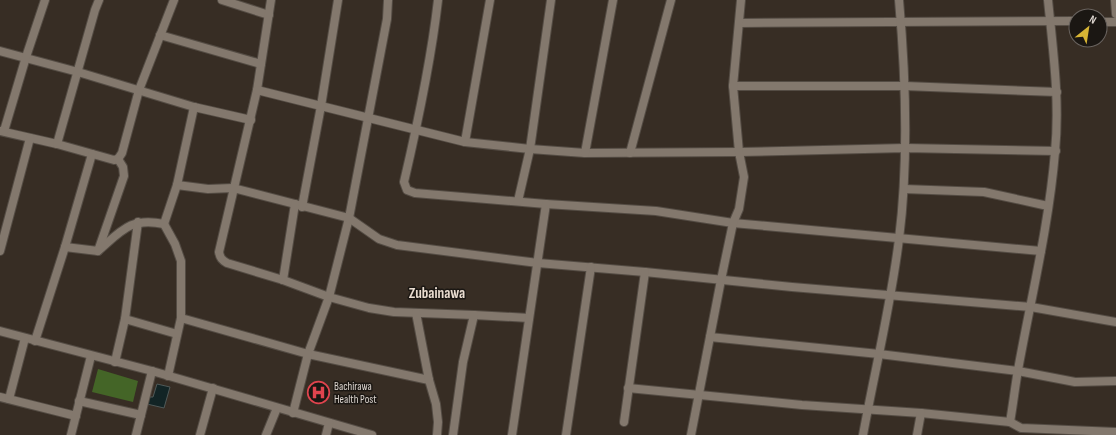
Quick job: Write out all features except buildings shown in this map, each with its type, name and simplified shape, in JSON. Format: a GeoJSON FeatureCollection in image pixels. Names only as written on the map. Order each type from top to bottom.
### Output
{"type":"FeatureCollection","features":[{"type":"Feature","properties":{"kind":"street"},"geometry":{"type":"LineString","coordinates":[[45,0],[2,131],[57,144],[114,160],[118,159]]}},
{"type":"Feature","properties":{"kind":"street"},"geometry":{"type":"LineString","coordinates":[[57,144],[94,10],[99,0]]}},
{"type":"Feature","properties":{"kind":"street"},"geometry":{"type":"LineString","coordinates":[[118,159],[122,153],[139,90],[174,0]]}},
{"type":"Feature","properties":{"kind":"street"},"geometry":{"type":"LineString","coordinates":[[222,0],[269,15]]}},
{"type":"Feature","properties":{"kind":"street"},"geometry":{"type":"LineString","coordinates":[[271,0],[251,120],[233,188],[219,256],[227,263],[283,280],[329,297],[369,308],[394,312],[529,318]]}},
{"type":"Feature","properties":{"kind":"street"},"geometry":{"type":"LineString","coordinates":[[283,280],[321,106],[338,0]]}},
{"type":"Feature","properties":{"kind":"street"},"geometry":{"type":"LineString","coordinates":[[293,413],[308,354],[329,297],[349,218],[387,19],[388,0]]}},
{"type":"Feature","properties":{"kind":"street"},"geometry":{"type":"LineString","coordinates":[[438,0],[433,39],[416,131],[404,182],[407,190],[414,193],[656,211],[734,223],[1041,251]]}},
{"type":"Feature","properties":{"kind":"street"},"geometry":{"type":"LineString","coordinates":[[465,142],[490,0]]}},
{"type":"Feature","properties":{"kind":"street"},"geometry":{"type":"LineString","coordinates":[[518,201],[530,149],[551,0]]}},
{"type":"Feature","properties":{"kind":"street"},"geometry":{"type":"LineString","coordinates":[[585,153],[613,0]]}},
{"type":"Feature","properties":{"kind":"street"},"geometry":{"type":"LineString","coordinates":[[630,152],[671,0]]}},
{"type":"Feature","properties":{"kind":"street"},"geometry":{"type":"LineString","coordinates":[[691,435],[721,280],[734,223],[739,209],[744,177],[739,152],[733,86],[741,0]]}},
{"type":"Feature","properties":{"kind":"street"},"geometry":{"type":"LineString","coordinates":[[863,435],[891,296],[900,237],[904,189],[905,86],[899,0]]}},
{"type":"Feature","properties":{"kind":"street"},"geometry":{"type":"LineString","coordinates":[[1010,422],[1018,371],[1041,251],[1056,151],[1057,92],[1048,0]]}},
{"type":"Feature","properties":{"kind":"street"},"geometry":{"type":"LineString","coordinates":[[1115,0],[1116,14]]}},
{"type":"Feature","properties":{"kind":"street"},"geometry":{"type":"LineString","coordinates":[[739,23],[1068,21]]}},
{"type":"Feature","properties":{"kind":"street"},"geometry":{"type":"LineString","coordinates":[[160,36],[261,64]]}},
{"type":"Feature","properties":{"kind":"street"},"geometry":{"type":"LineString","coordinates":[[0,51],[78,72],[194,107],[251,120]]}},
{"type":"Feature","properties":{"kind":"street"},"geometry":{"type":"LineString","coordinates":[[733,86],[905,86],[1057,92]]}},
{"type":"Feature","properties":{"kind":"street"},"geometry":{"type":"LineString","coordinates":[[257,90],[416,131],[465,142],[530,149],[585,153],[739,152],[905,148],[1056,151]]}},
{"type":"Feature","properties":{"kind":"street"},"geometry":{"type":"LineString","coordinates":[[168,376],[181,318],[181,261],[175,244],[164,224],[177,185],[194,107]]}},
{"type":"Feature","properties":{"kind":"street"},"geometry":{"type":"LineString","coordinates":[[1,247],[30,138]]}},
{"type":"Feature","properties":{"kind":"street"},"geometry":{"type":"LineString","coordinates":[[35,341],[65,247],[92,154]]}},
{"type":"Feature","properties":{"kind":"street"},"geometry":{"type":"LineString","coordinates":[[98,251],[124,176],[123,167],[118,159]]}},
{"type":"Feature","properties":{"kind":"street"},"geometry":{"type":"LineString","coordinates":[[177,185],[208,189],[233,188],[349,218],[379,239],[397,245],[538,263],[891,296],[1031,307],[1116,322]]}},
{"type":"Feature","properties":{"kind":"street"},"geometry":{"type":"LineString","coordinates":[[904,189],[984,192],[1048,206]]}},
{"type":"Feature","properties":{"kind":"street"},"geometry":{"type":"LineString","coordinates":[[512,435],[546,204]]}},
{"type":"Feature","properties":{"kind":"street"},"geometry":{"type":"LineString","coordinates":[[65,247],[98,251],[122,230],[138,222],[151,221],[164,224]]}},
{"type":"Feature","properties":{"kind":"street"},"geometry":{"type":"LineString","coordinates":[[115,362],[125,319],[138,222]]}},
{"type":"Feature","properties":{"kind":"street"},"geometry":{"type":"LineString","coordinates":[[566,435],[591,267]]}},
{"type":"Feature","properties":{"kind":"street"},"geometry":{"type":"LineString","coordinates":[[624,422],[645,272]]}},
{"type":"Feature","properties":{"kind":"street"},"geometry":{"type":"LineString","coordinates":[[416,313],[429,380],[436,404],[438,422],[437,435]]}},
{"type":"Feature","properties":{"kind":"street"},"geometry":{"type":"LineString","coordinates":[[453,435],[463,362],[474,315]]}},
{"type":"Feature","properties":{"kind":"street"},"geometry":{"type":"LineString","coordinates":[[181,318],[308,354],[429,380]]}},
{"type":"Feature","properties":{"kind":"street"},"geometry":{"type":"LineString","coordinates":[[125,319],[177,334]]}},
{"type":"Feature","properties":{"kind":"street"},"geometry":{"type":"LineString","coordinates":[[0,331],[213,388],[293,413],[372,435]]}},
{"type":"Feature","properties":{"kind":"street"},"geometry":{"type":"LineString","coordinates":[[710,337],[879,354],[1018,371],[1074,382],[1116,381]]}},
{"type":"Feature","properties":{"kind":"street"},"geometry":{"type":"LineString","coordinates":[[9,399],[25,338]]}},
{"type":"Feature","properties":{"kind":"street"},"geometry":{"type":"LineString","coordinates":[[71,435],[91,356]]}},
{"type":"Feature","properties":{"kind":"street"},"geometry":{"type":"LineString","coordinates":[[136,435],[152,371]]}},
{"type":"Feature","properties":{"kind":"street"},"geometry":{"type":"LineString","coordinates":[[200,435],[213,388]]}},
{"type":"Feature","properties":{"kind":"street"},"geometry":{"type":"LineString","coordinates":[[628,388],[802,405],[921,413],[1010,422],[1020,432],[1116,432]]}},
{"type":"Feature","properties":{"kind":"street"},"geometry":{"type":"LineString","coordinates":[[0,397],[76,416]]}},
{"type":"Feature","properties":{"kind":"street"},"geometry":{"type":"LineString","coordinates":[[79,401],[141,415]]}},
{"type":"Feature","properties":{"kind":"street"},"geometry":{"type":"LineString","coordinates":[[266,435],[277,408]]}},
{"type":"Feature","properties":{"kind":"street"},"geometry":{"type":"LineString","coordinates":[[917,435],[921,413]]}},
{"type":"Feature","properties":{"kind":"street"},"geometry":{"type":"LineString","coordinates":[[326,435],[329,423]]}},
{"type":"Feature","properties":{"kind":"green space"},"geometry":{"type":"Polygon","coordinates":[[[98,369],[138,381],[133,402],[92,392],[98,369]]]}},
{"type":"Feature","properties":{"kind":"shaded area"},"geometry":{"type":"Polygon","coordinates":[[[157,384],[170,387],[164,408],[147,404],[149,397],[153,397],[157,384]]]}},
{"type":"Feature","properties":{"kind":"place","name":"Bachirawa Health Post"},"geometry":{"type":"Point","coordinates":[318,392]}},
{"type":"Feature","properties":{"kind":"district","name":"Zubainawa"},"geometry":{"type":"Point","coordinates":[437,293]}}]}
